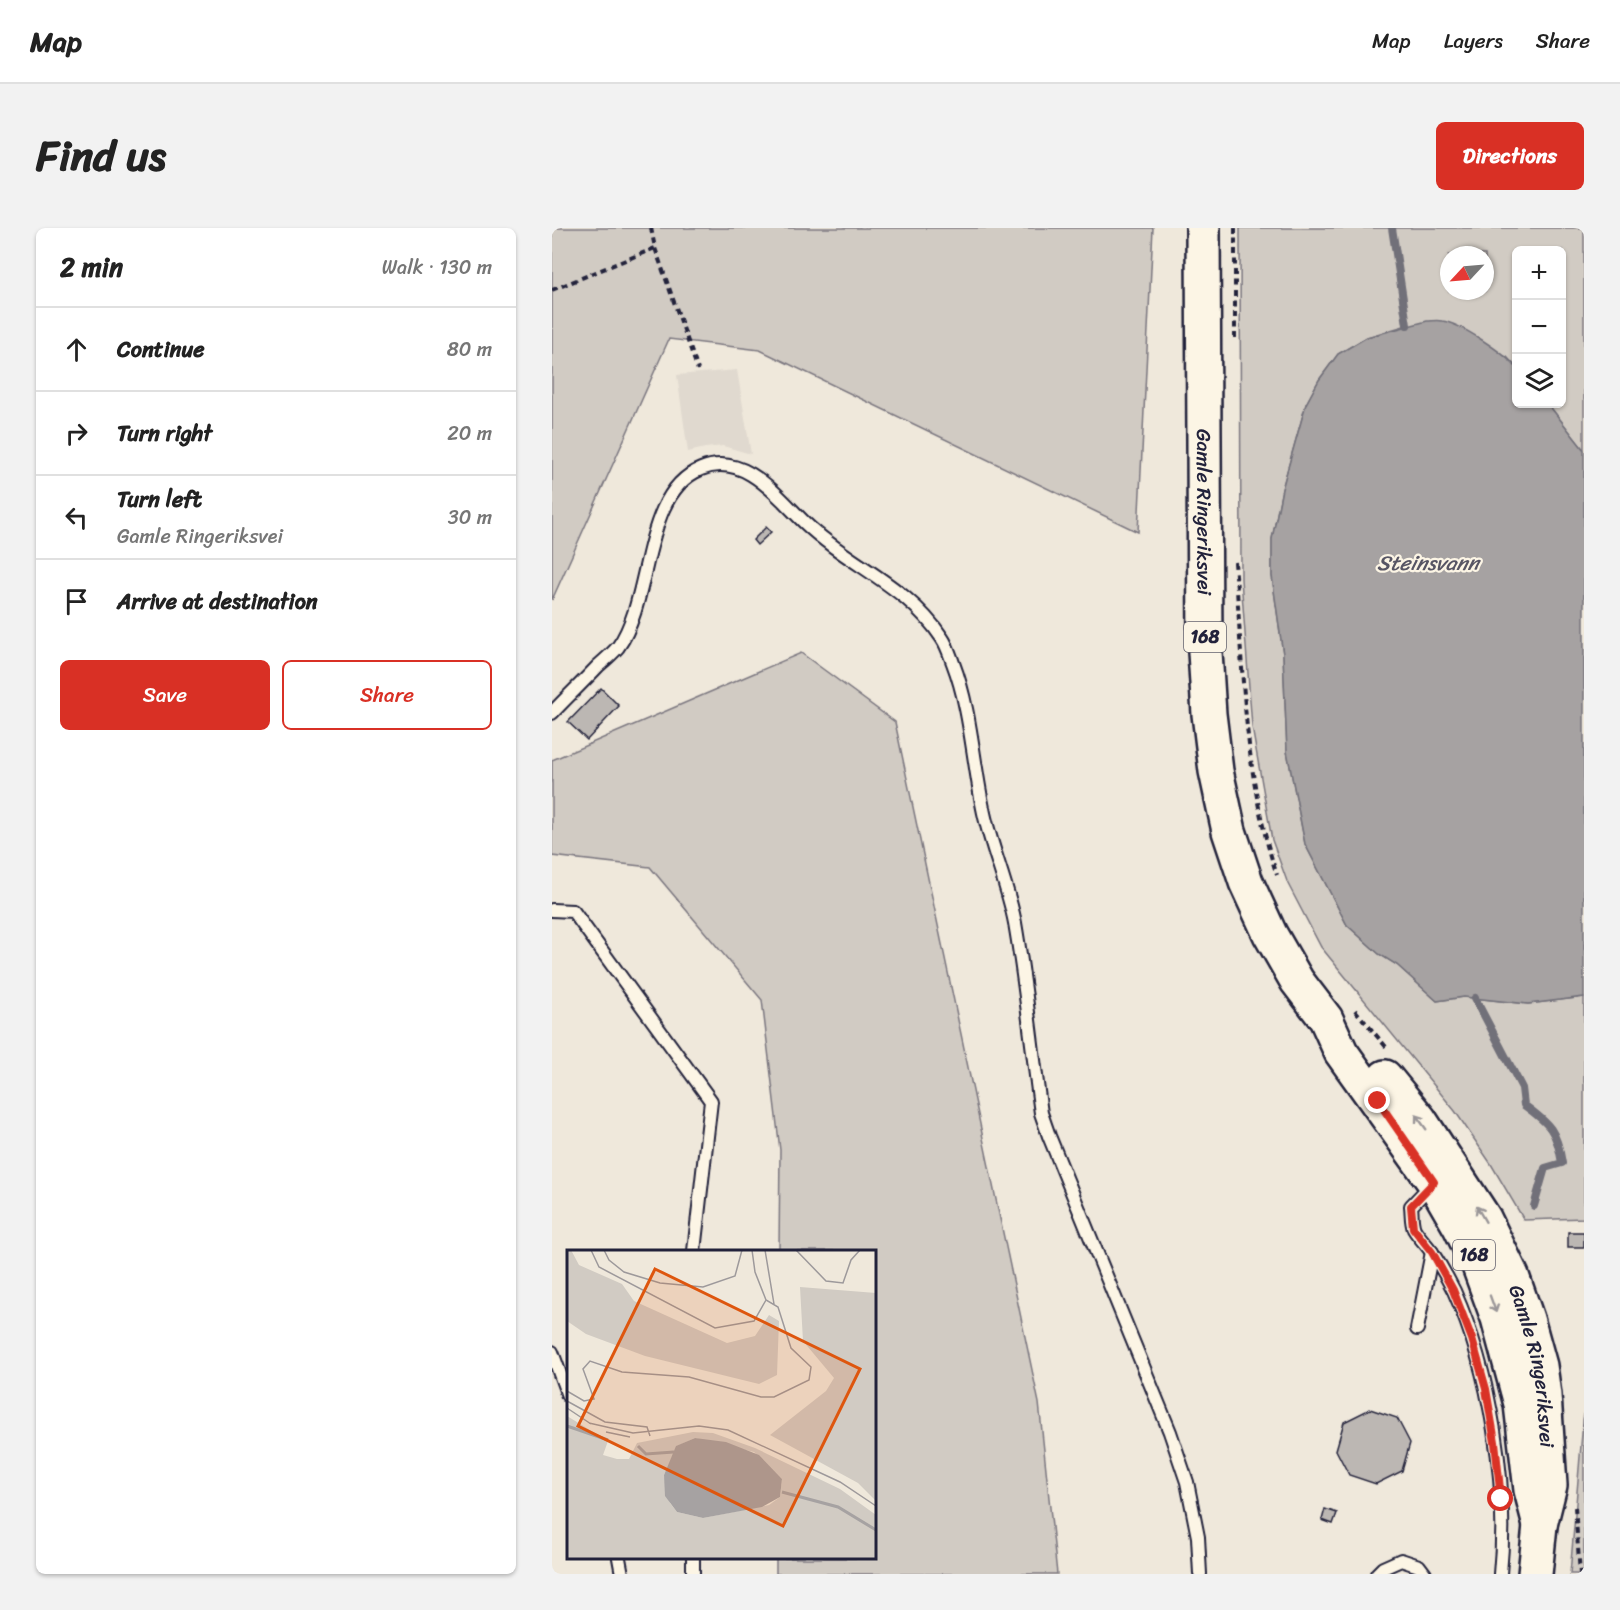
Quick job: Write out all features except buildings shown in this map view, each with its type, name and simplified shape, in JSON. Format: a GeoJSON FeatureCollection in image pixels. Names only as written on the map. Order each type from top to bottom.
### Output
{"type":"FeatureCollection","features":[{"type":"Feature","properties":{"kind":"main road","name":"Gamle Ringeriksvei"},"geometry":{"type":"LineString","coordinates":[[1203,228],[1205,652],[1216,771],[1229,831],[1245,882],[1270,934],[1297,981],[1337,1011],[1351,1039],[1420,1120],[1444,1176],[1484,1218],[1512,1276],[1527,1319],[1540,1366],[1545,1395],[1550,1485],[1540,1524],[1534,1574]]}},
{"type":"Feature","properties":{"kind":"lane"},"geometry":{"type":"LineString","coordinates":[[552,712],[618,646],[632,620],[663,510],[672,490],[687,477],[703,468],[721,466],[742,468],[758,477],[821,538],[852,561],[890,584],[922,611],[944,640],[960,682],[984,814],[1014,922],[1041,1113],[1170,1432],[1187,1482],[1198,1536],[1200,1574]]}},
{"type":"Feature","properties":{"kind":"lane"},"geometry":{"type":"LineString","coordinates":[[552,910],[573,912],[711,1101],[694,1250]]}},
{"type":"Feature","properties":{"kind":"lane"},"geometry":{"type":"LineString","coordinates":[[1444,1176],[1411,1206],[1413,1228],[1432,1252],[1453,1290],[1472,1339],[1486,1389],[1501,1499],[1500,1574]]}},
{"type":"Feature","properties":{"kind":"lane"},"geometry":{"type":"LineString","coordinates":[[1417,1329],[1432,1252]]}},
{"type":"Feature","properties":{"kind":"lane"},"geometry":{"type":"LineString","coordinates":[[552,1352],[567,1393]]}},
{"type":"Feature","properties":{"kind":"lane"},"geometry":{"type":"LineString","coordinates":[[620,1559],[622,1574]]}},
{"type":"Feature","properties":{"kind":"lane"},"geometry":{"type":"LineString","coordinates":[[1377,1574],[1383,1568],[1401,1560],[1419,1566],[1425,1574]]}},
{"type":"Feature","properties":{"kind":"path"},"geometry":{"type":"LineString","coordinates":[[651,228],[655,248],[698,370]]}},
{"type":"Feature","properties":{"kind":"path"},"geometry":{"type":"LineString","coordinates":[[1234,228],[1235,344]]}},
{"type":"Feature","properties":{"kind":"path"},"geometry":{"type":"LineString","coordinates":[[552,290],[655,248]]}},
{"type":"Feature","properties":{"kind":"path"},"geometry":{"type":"LineString","coordinates":[[1235,553],[1247,723],[1257,798],[1268,850],[1278,878]]}},
{"type":"Feature","properties":{"kind":"path"},"geometry":{"type":"LineString","coordinates":[[1337,1011],[1393,1056]]}},
{"type":"Feature","properties":{"kind":"path"},"geometry":{"type":"LineString","coordinates":[[1574,1500],[1580,1574]]}},
{"type":"Feature","properties":{"kind":"shaded area"},"geometry":{"type":"Polygon","coordinates":[[[552,228],[1153,228],[1138,532],[760,350],[669,339],[552,600],[552,228]]]}},
{"type":"Feature","properties":{"kind":"shaded area"},"geometry":{"type":"Polygon","coordinates":[[[1240,228],[1584,228],[1584,450],[1551,408],[1566,408],[1566,246],[1512,246],[1512,363],[1507,357],[1407,325],[1367,337],[1338,354],[1319,380],[1306,404],[1282,489],[1272,539],[1272,576],[1283,654],[1287,751],[1305,844],[1347,925],[1437,1001],[1464,997],[1528,1004],[1584,997],[1584,1218],[1524,1220],[1491,1164],[1455,1111],[1321,947],[1288,884],[1272,840],[1252,727],[1241,579],[1240,228]]]}},
{"type":"Feature","properties":{"kind":"shaded area"},"geometry":{"type":"Polygon","coordinates":[[[737,370],[751,454],[723,446],[688,452],[677,375],[737,370]]]}},
{"type":"Feature","properties":{"kind":"shaded area"},"geometry":{"type":"Polygon","coordinates":[[[801,653],[895,722],[1039,1403],[1057,1574],[776,1574],[776,1559],[876,1559],[876,1250],[779,1250],[780,1150],[762,1000],[650,867],[552,856],[552,760],[801,653]]]}},
{"type":"Feature","properties":{"kind":"shaded area"},"geometry":{"type":"Polygon","coordinates":[[[1584,1410],[1584,1574],[1570,1574],[1584,1410]]]}},
{"type":"Feature","properties":{"kind":"water","name":"Steinsvann"},"geometry":{"type":"Polygon","coordinates":[[[1427,321],[1442,321],[1459,327],[1502,354],[1512,363],[1512,408],[1551,408],[1584,450],[1584,997],[1528,1004],[1464,997],[1437,1001],[1347,925],[1305,844],[1287,751],[1283,654],[1272,576],[1272,539],[1282,489],[1306,404],[1319,380],[1338,354],[1367,337],[1427,321]]]}},
{"type":"Feature","properties":{"kind":"waterway"},"geometry":{"type":"LineString","coordinates":[[1392,228],[1407,325]]}},
{"type":"Feature","properties":{"kind":"waterway"},"geometry":{"type":"LineString","coordinates":[[1475,998],[1522,1088],[1524,1105],[1546,1123],[1558,1143],[1562,1163],[1545,1168],[1534,1206]]}},
{"type":"Feature","properties":{"kind":"route"},"geometry":{"type":"LineString","coordinates":[[1378,1101],[1434,1182],[1411,1206],[1413,1228],[1432,1252],[1453,1290],[1472,1339],[1486,1389],[1501,1499]]}}]}
